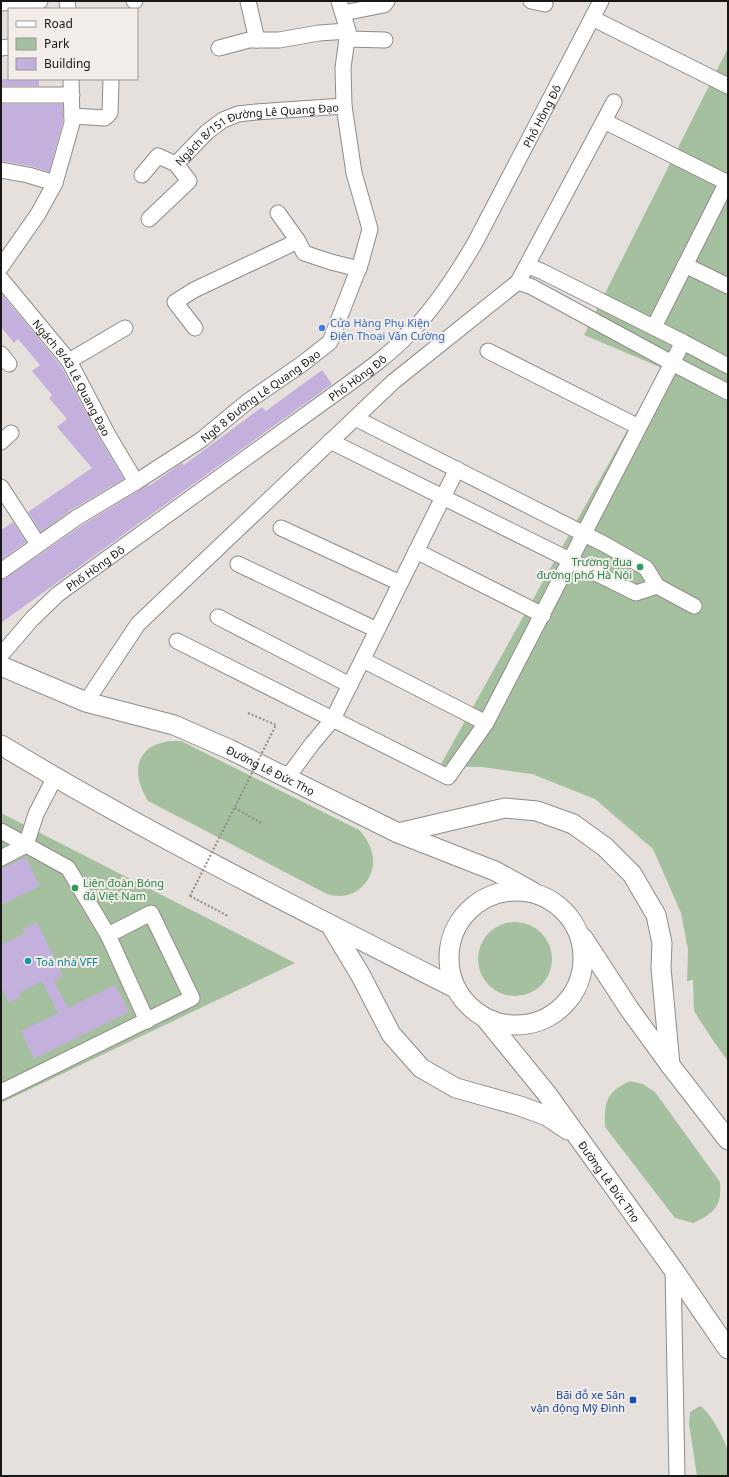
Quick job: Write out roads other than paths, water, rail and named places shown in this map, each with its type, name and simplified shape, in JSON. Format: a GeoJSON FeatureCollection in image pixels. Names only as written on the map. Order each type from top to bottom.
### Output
{"type":"FeatureCollection","features":[{"type":"Feature","properties":{"kind":"main road","name":"Đường Lê Đức Thọ"},"geometry":{"type":"LineString","coordinates":[[1,666],[86,702],[174,725],[230,750],[398,832],[496,870],[533,892]]}},
{"type":"Feature","properties":{"kind":"main road"},"geometry":{"type":"LineString","coordinates":[[1,745],[55,778],[239,878],[455,988]]}},
{"type":"Feature","properties":{"kind":"main road"},"geometry":{"type":"LineString","coordinates":[[398,832],[505,808],[537,811],[573,824],[605,846],[632,874],[656,915],[662,943],[661,968],[670,1065]]}},
{"type":"Feature","properties":{"kind":"main road"},"geometry":{"type":"LineString","coordinates":[[580,934],[584,957],[581,980],[570,1000],[552,1015],[531,1024],[508,1025],[486,1019],[468,1006],[455,988],[449,967],[449,945],[457,924],[471,907],[490,896],[511,890],[533,892],[553,900],[570,915],[580,934],[630,1010],[728,1140]]}},
{"type":"Feature","properties":{"kind":"main road"},"geometry":{"type":"LineString","coordinates":[[331,926],[361,976],[390,1034],[421,1068],[456,1088],[520,1106],[547,1116],[578,1136]]}},
{"type":"Feature","properties":{"kind":"main road","name":"Đường Lê Đức Thọ"},"geometry":{"type":"LineString","coordinates":[[486,1019],[547,1094],[578,1136],[728,1349]]}},
{"type":"Feature","properties":{"kind":"street"},"geometry":{"type":"LineString","coordinates":[[1,3],[40,1]]}},
{"type":"Feature","properties":{"kind":"street"},"geometry":{"type":"LineString","coordinates":[[248,1],[257,40]]}},
{"type":"Feature","properties":{"kind":"street"},"geometry":{"type":"LineString","coordinates":[[348,35],[341,7],[384,5],[387,1]]}},
{"type":"Feature","properties":{"kind":"street","name":"Phố Hồng Đô"},"geometry":{"type":"LineString","coordinates":[[1,655],[32,619],[58,594],[347,385],[382,359],[410,333],[437,302],[456,276],[476,241],[601,1]]}},
{"type":"Feature","properties":{"kind":"street"},"geometry":{"type":"LineString","coordinates":[[592,18],[728,86]]}},
{"type":"Feature","properties":{"kind":"street"},"geometry":{"type":"LineString","coordinates":[[220,48],[249,40],[279,40],[319,33],[385,40]]}},
{"type":"Feature","properties":{"kind":"street","name":"Ngõ 8 Đường Lê Quang Đạo"},"geometry":{"type":"LineString","coordinates":[[1,571],[76,518],[136,482],[201,440],[248,402],[302,364],[330,342],[358,269],[370,229],[354,173],[344,106],[343,68],[348,35]]}},
{"type":"Feature","properties":{"kind":"street"},"geometry":{"type":"LineString","coordinates":[[1,267],[38,214],[56,183],[72,123],[71,80]]}},
{"type":"Feature","properties":{"kind":"street"},"geometry":{"type":"LineString","coordinates":[[72,116],[105,118],[108,116],[110,113],[111,80]]}},
{"type":"Feature","properties":{"kind":"street"},"geometry":{"type":"LineString","coordinates":[[1,95],[72,96]]}},
{"type":"Feature","properties":{"kind":"street"},"geometry":{"type":"LineString","coordinates":[[86,702],[138,624],[394,382],[518,282],[528,266],[614,102]]}},
{"type":"Feature","properties":{"kind":"street","name":"Ngách 8/151 Đường Lê Quang Đạo"},"geometry":{"type":"LineString","coordinates":[[149,219],[189,181],[176,164],[207,132],[223,120],[238,114],[344,106]]}},
{"type":"Feature","properties":{"kind":"street"},"geometry":{"type":"LineString","coordinates":[[604,121],[727,182],[654,327]]}},
{"type":"Feature","properties":{"kind":"street"},"geometry":{"type":"LineString","coordinates":[[142,175],[158,156],[176,164]]}},
{"type":"Feature","properties":{"kind":"street"},"geometry":{"type":"LineString","coordinates":[[1,170],[28,175],[56,183]]}},
{"type":"Feature","properties":{"kind":"street"},"geometry":{"type":"LineString","coordinates":[[278,213],[298,241],[304,253],[358,269]]}},
{"type":"Feature","properties":{"kind":"street"},"geometry":{"type":"LineString","coordinates":[[195,328],[175,302],[194,290],[298,241]]}},
{"type":"Feature","properties":{"kind":"street"},"geometry":{"type":"LineString","coordinates":[[685,265],[728,286]]}},
{"type":"Feature","properties":{"kind":"street"},"geometry":{"type":"LineString","coordinates":[[528,266],[654,327],[728,366]]}},
{"type":"Feature","properties":{"kind":"street","name":"Ngách 8/43 Lê Quang Đạo"},"geometry":{"type":"LineString","coordinates":[[1,279],[23,307],[32,314],[50,339],[69,361],[108,435],[136,482]]}},
{"type":"Feature","properties":{"kind":"street"},"geometry":{"type":"LineString","coordinates":[[518,282],[543,292],[728,392]]}},
{"type":"Feature","properties":{"kind":"street"},"geometry":{"type":"LineString","coordinates":[[69,361],[125,328]]}},
{"type":"Feature","properties":{"kind":"street"},"geometry":{"type":"LineString","coordinates":[[177,641],[448,777],[486,723],[683,342]]}},
{"type":"Feature","properties":{"kind":"street"},"geometry":{"type":"LineString","coordinates":[[488,352],[639,427]]}},
{"type":"Feature","properties":{"kind":"street"},"geometry":{"type":"LineString","coordinates":[[355,418],[584,534],[646,568],[657,586],[694,606]]}},
{"type":"Feature","properties":{"kind":"street"},"geometry":{"type":"LineString","coordinates":[[330,441],[636,593],[657,586]]}},
{"type":"Feature","properties":{"kind":"street"},"geometry":{"type":"LineString","coordinates":[[287,778],[312,744],[334,719],[457,469]]}},
{"type":"Feature","properties":{"kind":"street"},"geometry":{"type":"LineString","coordinates":[[1,487],[38,544]]}},
{"type":"Feature","properties":{"kind":"street"},"geometry":{"type":"LineString","coordinates":[[281,528],[400,584]]}},
{"type":"Feature","properties":{"kind":"street"},"geometry":{"type":"LineString","coordinates":[[416,551],[543,615]]}},
{"type":"Feature","properties":{"kind":"street"},"geometry":{"type":"LineString","coordinates":[[238,564],[377,630]]}},
{"type":"Feature","properties":{"kind":"street"},"geometry":{"type":"LineString","coordinates":[[218,617],[350,685]]}},
{"type":"Feature","properties":{"kind":"street"},"geometry":{"type":"LineString","coordinates":[[363,660],[486,723]]}},
{"type":"Feature","properties":{"kind":"street"},"geometry":{"type":"LineString","coordinates":[[1,858],[26,845],[36,814],[55,778]]}},
{"type":"Feature","properties":{"kind":"street"},"geometry":{"type":"LineString","coordinates":[[1,831],[68,868],[108,935],[147,1021]]}},
{"type":"Feature","properties":{"kind":"street"},"geometry":{"type":"LineString","coordinates":[[1,1092],[192,998],[150,913],[108,935]]}},
{"type":"Feature","properties":{"kind":"street"},"geometry":{"type":"LineString","coordinates":[[672,1269],[677,1476]]}},
{"type":"Feature","properties":{"kind":"place","name":"Cửa Hàng Phụ Kiện Điện Thoại Văn Cường"},"geometry":{"type":"Point","coordinates":[322,328]}},
{"type":"Feature","properties":{"kind":"place","name":"Trường đua đường phố Hà Nội"},"geometry":{"type":"Point","coordinates":[640,567]}},
{"type":"Feature","properties":{"kind":"place","name":"Liên đoàn Bóng đá Việt Nam"},"geometry":{"type":"Point","coordinates":[75,888]}},
{"type":"Feature","properties":{"kind":"place","name":"Toà nhà VFF"},"geometry":{"type":"Point","coordinates":[28,961]}},
{"type":"Feature","properties":{"kind":"place","name":"Bãi đỗ xe Sân vận động Mỹ Đình"},"geometry":{"type":"Point","coordinates":[633,1400]}}]}
